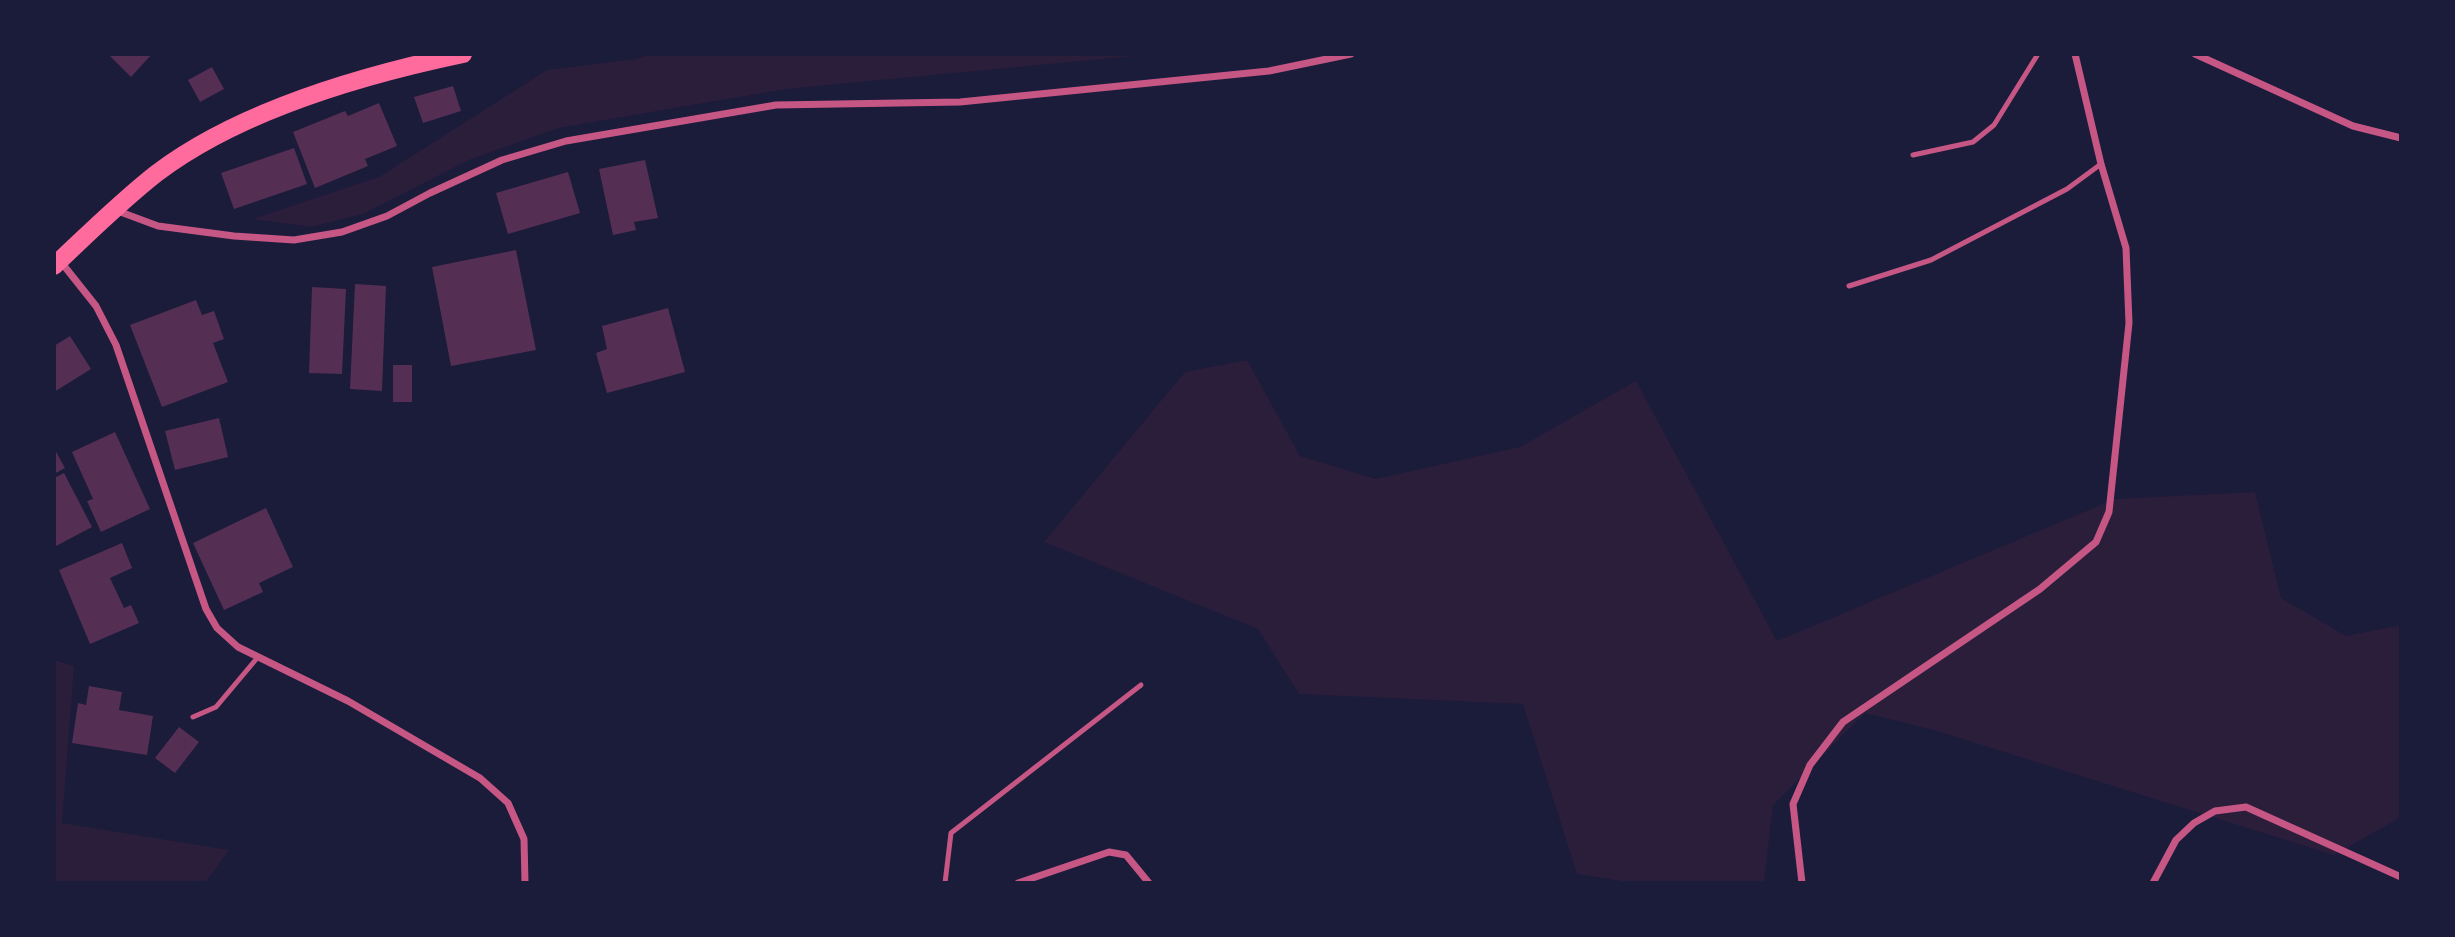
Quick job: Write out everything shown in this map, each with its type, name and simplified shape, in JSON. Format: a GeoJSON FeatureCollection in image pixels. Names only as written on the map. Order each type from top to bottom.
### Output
{"type":"FeatureCollection","features":[{"type":"Feature","properties":{"kind":"main road"},"geometry":{"type":"LineString","coordinates":[[57,263],[159,172],[250,120],[362,79],[463,54]]}},
{"type":"Feature","properties":{"kind":"street"},"geometry":{"type":"LineString","coordinates":[[114,210],[158,226],[234,236],[294,240],[342,232],[387,216],[502,160],[566,141],[776,105],[960,102],[1269,71],[1351,54]]}},
{"type":"Feature","properties":{"kind":"street"},"geometry":{"type":"LineString","coordinates":[[1802,883],[1793,804],[1810,765],[1843,722],[2040,589],[2096,542],[2109,512],[2129,323],[2126,248],[2101,164],[2076,54]]}},
{"type":"Feature","properties":{"kind":"street"},"geometry":{"type":"LineString","coordinates":[[2194,54],[2353,126],[2401,138]]}},
{"type":"Feature","properties":{"kind":"street"},"geometry":{"type":"LineString","coordinates":[[57,263],[96,306],[116,345],[206,609],[217,628],[237,647],[348,702],[480,778],[508,803],[524,839],[525,883]]}},
{"type":"Feature","properties":{"kind":"street"},"geometry":{"type":"LineString","coordinates":[[2153,883],[2176,840],[2194,823],[2215,811],[2246,807],[2401,877]]}},
{"type":"Feature","properties":{"kind":"street"},"geometry":{"type":"LineString","coordinates":[[1018,883],[1110,852],[1126,855],[1149,883]]}},
{"type":"Feature","properties":{"kind":"lane"},"geometry":{"type":"LineString","coordinates":[[1913,155],[1973,142],[1994,125],[2038,54]]}},
{"type":"Feature","properties":{"kind":"lane"},"geometry":{"type":"LineString","coordinates":[[1849,286],[1931,260],[2067,189],[2101,164]]}},
{"type":"Feature","properties":{"kind":"lane"},"geometry":{"type":"LineString","coordinates":[[193,717],[216,708],[258,657]]}},
{"type":"Feature","properties":{"kind":"lane"},"geometry":{"type":"LineString","coordinates":[[945,883],[951,833],[1141,685]]}},
{"type":"Feature","properties":{"kind":"shaded area"},"geometry":{"type":"Polygon","coordinates":[[[653,54],[1155,54],[786,89],[558,128],[469,160],[363,214],[311,227],[253,219],[379,177],[547,70],[636,59],[653,54]]]}},
{"type":"Feature","properties":{"kind":"shaded area"},"geometry":{"type":"Polygon","coordinates":[[[1247,360],[1300,456],[1376,479],[1520,447],[1636,381],[1777,641],[2115,499],[2255,492],[2281,598],[2346,636],[2401,625],[2401,817],[2334,855],[1937,731],[1865,713],[1773,805],[1764,883],[1634,883],[1577,874],[1523,704],[1299,694],[1258,629],[1044,542],[1185,372],[1247,360]]]}},
{"type":"Feature","properties":{"kind":"shaded area"},"geometry":{"type":"Polygon","coordinates":[[[54,660],[74,666],[62,823],[229,850],[205,883],[54,883],[54,660]]]}},
{"type":"Feature","properties":{"kind":"building"},"geometry":{"type":"Polygon","coordinates":[[[111,54],[152,54],[131,77],[111,54]]]}},
{"type":"Feature","properties":{"kind":"building"},"geometry":{"type":"Polygon","coordinates":[[[212,67],[224,89],[200,102],[188,80],[212,67]]]}},
{"type":"Feature","properties":{"kind":"building"},"geometry":{"type":"Polygon","coordinates":[[[453,86],[461,111],[423,123],[414,97],[453,86]]]}},
{"type":"Feature","properties":{"kind":"building"},"geometry":{"type":"Polygon","coordinates":[[[379,103],[397,146],[365,159],[368,166],[315,188],[293,132],[345,111],[348,116],[379,103]]]}},
{"type":"Feature","properties":{"kind":"building"},"geometry":{"type":"Polygon","coordinates":[[[294,148],[307,184],[234,209],[221,173],[294,148]]]}},
{"type":"Feature","properties":{"kind":"building"},"geometry":{"type":"Polygon","coordinates":[[[645,160],[658,218],[634,222],[636,230],[613,235],[599,169],[645,160]]]}},
{"type":"Feature","properties":{"kind":"building"},"geometry":{"type":"Polygon","coordinates":[[[568,172],[580,213],[508,234],[496,193],[568,172]]]}},
{"type":"Feature","properties":{"kind":"building"},"geometry":{"type":"Polygon","coordinates":[[[516,250],[536,350],[451,366],[432,267],[516,250]]]}},
{"type":"Feature","properties":{"kind":"building"},"geometry":{"type":"Polygon","coordinates":[[[355,284],[386,286],[382,391],[350,389],[355,284]]]}},
{"type":"Feature","properties":{"kind":"building"},"geometry":{"type":"Polygon","coordinates":[[[312,287],[346,289],[342,374],[309,373],[312,287]]]}},
{"type":"Feature","properties":{"kind":"building"},"geometry":{"type":"Polygon","coordinates":[[[196,300],[202,315],[214,311],[224,339],[213,343],[228,382],[162,407],[130,325],[196,300]]]}},
{"type":"Feature","properties":{"kind":"building"},"geometry":{"type":"Polygon","coordinates":[[[668,308],[685,372],[607,393],[596,353],[607,349],[602,326],[668,308]]]}},
{"type":"Feature","properties":{"kind":"building"},"geometry":{"type":"Polygon","coordinates":[[[70,336],[91,369],[54,392],[54,346],[70,336]]]}},
{"type":"Feature","properties":{"kind":"building"},"geometry":{"type":"Polygon","coordinates":[[[393,365],[412,365],[412,402],[393,402],[393,365]]]}},
{"type":"Feature","properties":{"kind":"building"},"geometry":{"type":"Polygon","coordinates":[[[219,418],[228,457],[175,470],[165,431],[219,418]]]}},
{"type":"Feature","properties":{"kind":"building"},"geometry":{"type":"Polygon","coordinates":[[[115,432],[150,509],[101,532],[87,501],[93,499],[72,452],[115,432]]]}},
{"type":"Feature","properties":{"kind":"building"},"geometry":{"type":"Polygon","coordinates":[[[54,448],[65,468],[54,474],[54,448]]]}},
{"type":"Feature","properties":{"kind":"building"},"geometry":{"type":"Polygon","coordinates":[[[64,473],[92,527],[56,546],[54,478],[64,473]]]}},
{"type":"Feature","properties":{"kind":"building"},"geometry":{"type":"Polygon","coordinates":[[[266,508],[293,567],[259,583],[263,592],[224,610],[193,543],[266,508]]]}},
{"type":"Feature","properties":{"kind":"building"},"geometry":{"type":"Polygon","coordinates":[[[122,543],[132,568],[110,578],[124,608],[131,605],[139,623],[90,644],[59,570],[122,543]]]}},
{"type":"Feature","properties":{"kind":"building"},"geometry":{"type":"Polygon","coordinates":[[[89,686],[122,692],[119,710],[153,716],[147,755],[72,743],[78,703],[86,705],[89,686]]]}},
{"type":"Feature","properties":{"kind":"building"},"geometry":{"type":"Polygon","coordinates":[[[179,727],[199,742],[175,773],[155,758],[179,727]]]}}]}
